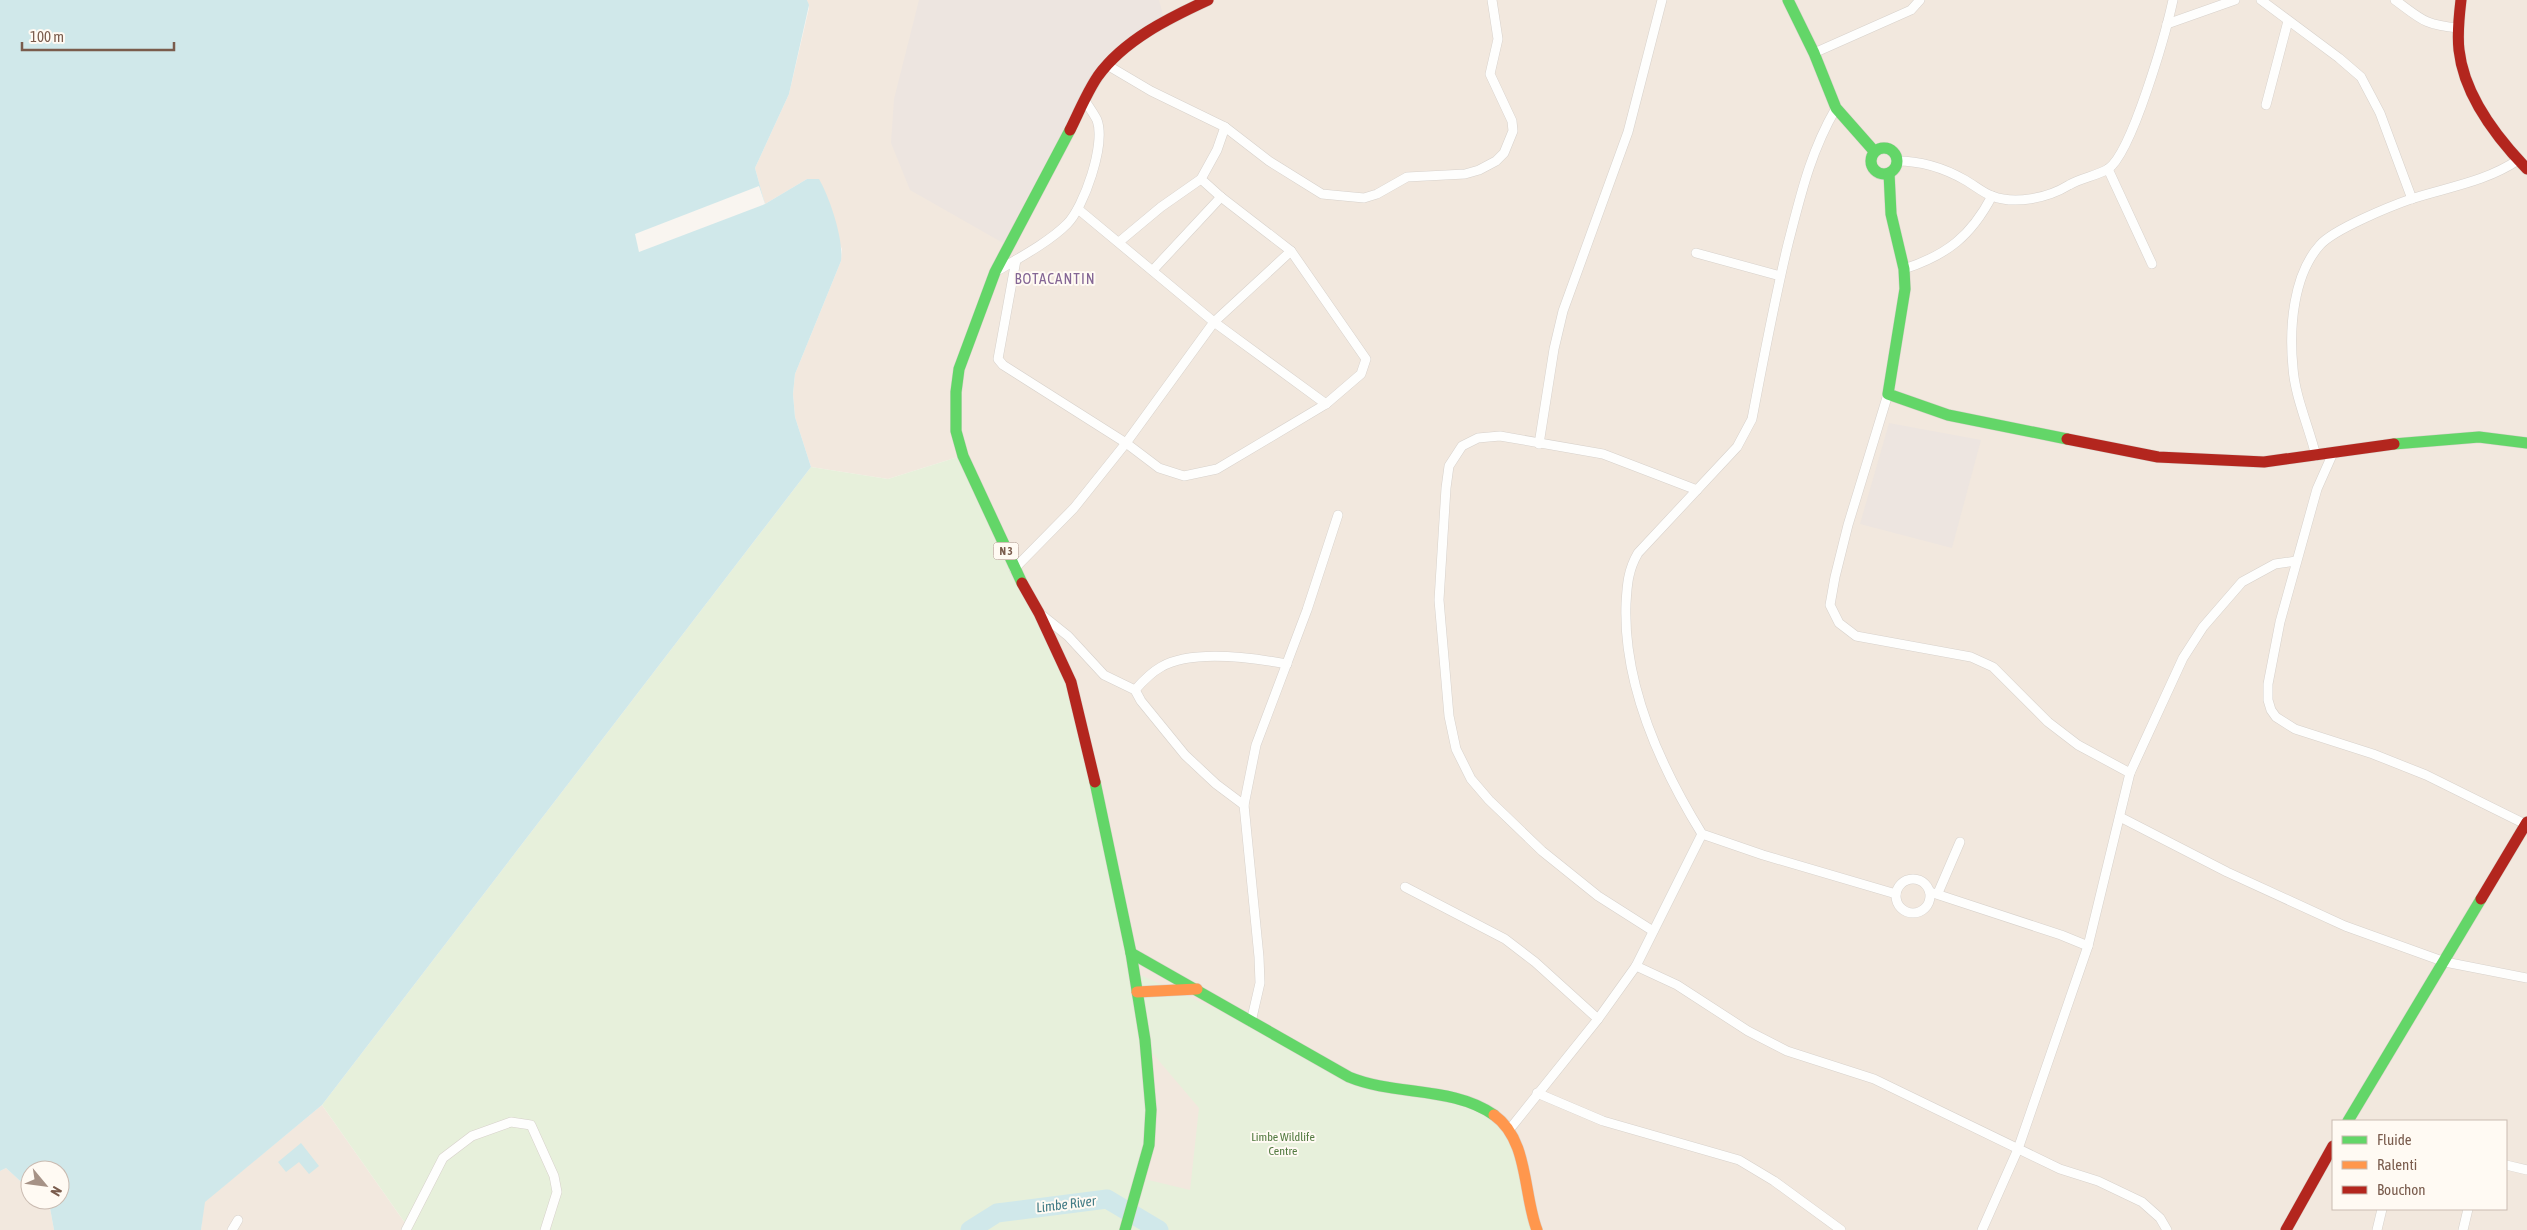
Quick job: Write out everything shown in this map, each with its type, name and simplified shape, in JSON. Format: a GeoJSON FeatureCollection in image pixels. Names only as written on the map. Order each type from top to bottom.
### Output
{"type":"FeatureCollection","features":[{"type":"Feature","properties":{"kind":"main road","name":"N 3"},"geometry":{"type":"LineString","coordinates":[[1125,1230],[1148,1145],[1152,1110],[1145,1040],[1131,953],[1084,730],[1072,682],[1039,613],[1014,569],[963,456],[956,431],[956,392],[959,369],[995,272],[1085,101],[1107,65],[1169,18],[1208,0]]}},
{"type":"Feature","properties":{"kind":"main road"},"geometry":{"type":"LineString","coordinates":[[1788,0],[1814,53],[1836,108],[1874,151]]}},
{"type":"Feature","properties":{"kind":"main road"},"geometry":{"type":"LineString","coordinates":[[2461,0],[2458,28],[2459,57],[2468,82],[2483,110],[2518,160],[2527,169]]}},
{"type":"Feature","properties":{"kind":"main road"},"geometry":{"type":"LineString","coordinates":[[1884,147],[1893,151],[1897,161],[1893,170],[1884,174],[1874,170],[1870,161],[1874,151],[1884,147]]}},
{"type":"Feature","properties":{"kind":"main road"},"geometry":{"type":"LineString","coordinates":[[1889,173],[1891,214],[1904,269],[1904,305],[1888,394],[1948,415],[2158,457],[2264,462],[2447,439],[2479,437],[2527,443]]}},
{"type":"Feature","properties":{"kind":"main road"},"geometry":{"type":"LineString","coordinates":[[2349,1120],[2526,823]]}},
{"type":"Feature","properties":{"kind":"main road"},"geometry":{"type":"LineString","coordinates":[[1131,953],[1198,989],[1335,1071],[1361,1081],[1463,1101],[1485,1108],[1500,1119],[1509,1130],[1519,1155],[1529,1212],[1537,1230]]}},
{"type":"Feature","properties":{"kind":"main road"},"geometry":{"type":"LineString","coordinates":[[1137,992],[1198,989]]}},
{"type":"Feature","properties":{"kind":"main road"},"geometry":{"type":"LineString","coordinates":[[2286,1230],[2332,1148]]}},
{"type":"Feature","properties":{"kind":"street"},"geometry":{"type":"LineString","coordinates":[[1107,65],[1151,91],[1226,126],[1269,160],[1322,194],[1337,197],[1364,198],[1377,194],[1407,177],[1466,174],[1489,165],[1504,153],[1513,131],[1508,111],[1490,74],[1498,38],[1492,0]]}},
{"type":"Feature","properties":{"kind":"street"},"geometry":{"type":"LineString","coordinates":[[1539,444],[1554,349],[1563,311],[1628,132],[1662,0]]}},
{"type":"Feature","properties":{"kind":"street"},"geometry":{"type":"LineString","coordinates":[[1814,53],[1910,10],[1920,0]]}},
{"type":"Feature","properties":{"kind":"street"},"geometry":{"type":"LineString","coordinates":[[1897,161],[1913,161],[1940,168],[1992,196],[2036,198],[2063,189],[2108,169],[2122,153],[2140,108],[2168,24],[2173,0]]}},
{"type":"Feature","properties":{"kind":"street"},"geometry":{"type":"LineString","coordinates":[[2168,24],[2235,0]]}},
{"type":"Feature","properties":{"kind":"street"},"geometry":{"type":"LineString","coordinates":[[2261,0],[2339,58],[2361,77],[2380,113],[2412,199]]}},
{"type":"Feature","properties":{"kind":"street"},"geometry":{"type":"LineString","coordinates":[[2395,0],[2418,19],[2435,26],[2458,28]]}},
{"type":"Feature","properties":{"kind":"street"},"geometry":{"type":"LineString","coordinates":[[2266,105],[2288,21]]}},
{"type":"Feature","properties":{"kind":"street"},"geometry":{"type":"LineString","coordinates":[[995,272],[1016,260],[1067,224],[1078,209],[1089,180],[1098,136],[1097,120],[1085,101]]}},
{"type":"Feature","properties":{"kind":"street"},"geometry":{"type":"LineString","coordinates":[[1836,108],[1819,137],[1808,167],[1780,276],[1752,419],[1747,431],[1730,454],[1638,553],[1631,564],[1627,580],[1626,618],[1628,650],[1638,696],[1666,768],[1702,834],[1763,855],[1896,894]]}},
{"type":"Feature","properties":{"kind":"street"},"geometry":{"type":"LineString","coordinates":[[1119,242],[1161,206],[1201,179],[1217,150],[1226,126]]}},
{"type":"Feature","properties":{"kind":"street"},"geometry":{"type":"LineString","coordinates":[[2316,456],[2293,369],[2293,325],[2304,270],[2321,243],[2368,216],[2412,199],[2485,177],[2518,160]]}},
{"type":"Feature","properties":{"kind":"street"},"geometry":{"type":"LineString","coordinates":[[2108,169],[2152,264]]}},
{"type":"Feature","properties":{"kind":"street"},"geometry":{"type":"LineString","coordinates":[[1016,260],[998,360],[1003,365],[1126,442],[1159,468],[1184,476],[1218,469],[1326,404],[1360,374],[1366,359],[1291,251],[1221,197],[1201,179]]}},
{"type":"Feature","properties":{"kind":"street"},"geometry":{"type":"LineString","coordinates":[[1904,269],[1924,263],[1963,238],[1977,222],[1992,196]]}},
{"type":"Feature","properties":{"kind":"street"},"geometry":{"type":"LineString","coordinates":[[1153,270],[1221,197]]}},
{"type":"Feature","properties":{"kind":"street"},"geometry":{"type":"LineString","coordinates":[[1078,209],[1214,322],[1326,404]]}},
{"type":"Feature","properties":{"kind":"street"},"geometry":{"type":"LineString","coordinates":[[1014,569],[1074,508],[1126,442],[1214,322],[1291,251]]}},
{"type":"Feature","properties":{"kind":"street"},"geometry":{"type":"LineString","coordinates":[[1696,253],[1780,276]]}},
{"type":"Feature","properties":{"kind":"street"},"geometry":{"type":"LineString","coordinates":[[1888,394],[1848,525],[1836,576],[1830,605],[1839,623],[1856,636],[1971,657],[1993,667],[2048,722],[2078,745],[2130,773]]}},
{"type":"Feature","properties":{"kind":"street"},"geometry":{"type":"LineString","coordinates":[[1653,931],[1598,896],[1542,852],[1488,800],[1471,779],[1456,749],[1449,716],[1440,600],[1446,488],[1449,466],[1462,446],[1478,438],[1500,436],[1603,454],[1697,490]]}},
{"type":"Feature","properties":{"kind":"street"},"geometry":{"type":"LineString","coordinates":[[2333,453],[2317,489],[2280,622],[2268,684],[2268,700],[2276,717],[2295,729],[2373,754],[2455,787],[2526,823]]}},
{"type":"Feature","properties":{"kind":"street"},"geometry":{"type":"LineString","coordinates":[[1251,1022],[1260,983],[1244,804],[1256,744],[1287,664],[1338,515]]}},
{"type":"Feature","properties":{"kind":"street"},"geometry":{"type":"LineString","coordinates":[[1982,1230],[2018,1149],[2088,946],[2130,773],[2182,658],[2208,620],[2242,582],[2275,564],[2296,561]]}},
{"type":"Feature","properties":{"kind":"street"},"geometry":{"type":"LineString","coordinates":[[1039,613],[1068,636],[1104,675],[1135,690],[1185,755],[1216,784],[1244,804]]}},
{"type":"Feature","properties":{"kind":"street"},"geometry":{"type":"LineString","coordinates":[[1135,690],[1162,666],[1189,659],[1239,656],[1287,664]]}},
{"type":"Feature","properties":{"kind":"street"},"geometry":{"type":"LineString","coordinates":[[2120,817],[2235,876],[2345,926],[2444,962],[2527,978]]}},
{"type":"Feature","properties":{"kind":"street"},"geometry":{"type":"LineString","coordinates":[[1509,1130],[1537,1092],[1598,1019],[1636,966],[1702,834]]}},
{"type":"Feature","properties":{"kind":"street"},"geometry":{"type":"LineString","coordinates":[[1960,842],[1934,893],[1926,908],[1916,913],[1906,912],[1901,908],[1896,894],[1900,884],[1910,879],[1924,883],[1934,893],[2088,946]]}},
{"type":"Feature","properties":{"kind":"street"},"geometry":{"type":"LineString","coordinates":[[1405,887],[1505,939],[1548,973],[1598,1019]]}},
{"type":"Feature","properties":{"kind":"street"},"geometry":{"type":"LineString","coordinates":[[1636,966],[1677,985],[1748,1031],[1788,1051],[1874,1079],[2060,1169],[2098,1181],[2142,1202],[2160,1218],[2167,1230]]}},
{"type":"Feature","properties":{"kind":"street"},"geometry":{"type":"LineString","coordinates":[[1537,1092],[1603,1121],[1739,1160],[1774,1181],[1841,1230]]}},
{"type":"Feature","properties":{"kind":"street"},"geometry":{"type":"LineString","coordinates":[[406,1230],[443,1158],[472,1136],[511,1122],[531,1125],[554,1176],[557,1192],[545,1230]]}},
{"type":"Feature","properties":{"kind":"street"},"geometry":{"type":"LineString","coordinates":[[2507,1165],[2527,1170]]}},
{"type":"Feature","properties":{"kind":"street"},"geometry":{"type":"LineString","coordinates":[[2377,1230],[2382,1210]]}},
{"type":"Feature","properties":{"kind":"street"},"geometry":{"type":"LineString","coordinates":[[2464,1230],[2468,1210]]}},
{"type":"Feature","properties":{"kind":"street"},"geometry":{"type":"LineString","coordinates":[[232,1230],[238,1220]]}},
{"type":"Feature","properties":{"kind":"shaded area"},"geometry":{"type":"Polygon","coordinates":[[[807,0],[2527,0],[2527,1230],[1125,1230],[961,456],[888,479],[811,467],[795,417],[793,394],[795,374],[841,261],[842,249],[807,179],[765,204],[755,168],[789,94],[809,8],[807,0]]]}},
{"type":"Feature","properties":{"kind":"shaded area"},"geometry":{"type":"Polygon","coordinates":[[[919,0],[1159,0],[1164,19],[1094,71],[1003,243],[910,190],[891,143],[894,99],[919,0]]]}},
{"type":"Feature","properties":{"kind":"shaded area"},"geometry":{"type":"Polygon","coordinates":[[[1889,423],[1981,440],[1952,548],[1860,524],[1889,423]]]}},
{"type":"Feature","properties":{"kind":"shaded area"},"geometry":{"type":"Polygon","coordinates":[[[322,1105],[410,1230],[201,1230],[204,1202],[322,1105]]]}},
{"type":"Feature","properties":{"kind":"shaded area"},"geometry":{"type":"Polygon","coordinates":[[[6,1168],[20,1181],[20,1210],[50,1210],[54,1230],[0,1230],[0,1171],[6,1168]]]}},
{"type":"Feature","properties":{"kind":"green space","name":"Limbe Wildlife Centre"},"geometry":{"type":"Polygon","coordinates":[[[961,456],[1071,686],[1134,972],[1247,1023],[1343,1080],[1483,1109],[1499,1120],[1513,1144],[1533,1230],[410,1230],[322,1105],[811,467],[888,479],[961,456]],[[1143,1042],[1151,1126],[1140,1178],[1190,1190],[1199,1108],[1143,1042]]]}},
{"type":"Feature","properties":{"kind":"water"},"geometry":{"type":"Polygon","coordinates":[[[0,0],[807,0],[809,5],[789,94],[755,168],[765,204],[807,179],[819,179],[828,197],[838,231],[841,261],[795,374],[793,394],[795,417],[811,467],[322,1105],[205,1202],[201,1230],[54,1230],[50,1210],[70,1210],[70,1160],[20,1160],[20,1181],[6,1168],[0,1171],[0,0]]]}},
{"type":"Feature","properties":{"kind":"water"},"geometry":{"type":"Polygon","coordinates":[[[301,1143],[319,1166],[309,1174],[299,1162],[286,1172],[278,1162],[301,1143]]]}},
{"type":"Feature","properties":{"kind":"pier"},"geometry":{"type":"Polygon","coordinates":[[[759,186],[765,204],[639,252],[635,234],[759,186]]]}},
{"type":"Feature","properties":{"kind":"waterway","name":"Limbe River"},"geometry":{"type":"LineString","coordinates":[[970,1230],[997,1213],[1107,1199],[1159,1230]]}},
{"type":"Feature","properties":{"kind":"traffic: fast"},"geometry":{"type":"LineString","coordinates":[[1788,0],[1814,53],[1836,108],[1874,151]]}},
{"type":"Feature","properties":{"kind":"traffic: fast"},"geometry":{"type":"LineString","coordinates":[[1022,583],[963,456],[956,431],[956,392],[959,369],[995,272],[1070,130]]}},
{"type":"Feature","properties":{"kind":"traffic: fast"},"geometry":{"type":"LineString","coordinates":[[1884,148],[1893,152],[1897,161],[1893,170],[1884,174],[1875,170],[1871,161],[1875,152],[1884,148]]}},
{"type":"Feature","properties":{"kind":"traffic: fast"},"geometry":{"type":"LineString","coordinates":[[1889,173],[1891,214],[1904,269],[1905,289],[1888,394],[1948,415],[2067,439]]}},
{"type":"Feature","properties":{"kind":"traffic: fast"},"geometry":{"type":"LineString","coordinates":[[2394,444],[2479,437],[2527,443]]}},
{"type":"Feature","properties":{"kind":"traffic: fast"},"geometry":{"type":"LineString","coordinates":[[1095,782],[1131,953],[1145,1040],[1151,1110],[1149,1145],[1125,1230]]}},
{"type":"Feature","properties":{"kind":"traffic: fast"},"geometry":{"type":"LineString","coordinates":[[2349,1120],[2481,899]]}},
{"type":"Feature","properties":{"kind":"traffic: fast"},"geometry":{"type":"LineString","coordinates":[[1131,953],[1349,1077],[1385,1087],[1442,1095],[1478,1106],[1494,1115]]}},
{"type":"Feature","properties":{"kind":"traffic: slow"},"geometry":{"type":"LineString","coordinates":[[1137,992],[1197,989]]}},
{"type":"Feature","properties":{"kind":"traffic: slow"},"geometry":{"type":"LineString","coordinates":[[1494,1115],[1514,1138],[1537,1230]]}},
{"type":"Feature","properties":{"kind":"traffic: jam"},"geometry":{"type":"LineString","coordinates":[[1070,130],[1094,82],[1121,51],[1163,22],[1208,0]]}},
{"type":"Feature","properties":{"kind":"traffic: jam"},"geometry":{"type":"LineString","coordinates":[[2461,0],[2458,44],[2462,67],[2468,83],[2475,99],[2494,130],[2527,169]]}},
{"type":"Feature","properties":{"kind":"traffic: jam"},"geometry":{"type":"LineString","coordinates":[[2067,439],[2158,457],[2264,462],[2394,444]]}},
{"type":"Feature","properties":{"kind":"traffic: jam"},"geometry":{"type":"LineString","coordinates":[[1022,583],[1039,613],[1071,682],[1095,782]]}},
{"type":"Feature","properties":{"kind":"traffic: jam"},"geometry":{"type":"LineString","coordinates":[[2481,899],[2527,822]]}},
{"type":"Feature","properties":{"kind":"traffic: jam"},"geometry":{"type":"LineString","coordinates":[[2286,1230],[2332,1148]]}},
{"type":"Feature","properties":{"kind":"district","name":"BOTACANTIN"},"geometry":{"type":"Point","coordinates":[1055,279]}}]}
